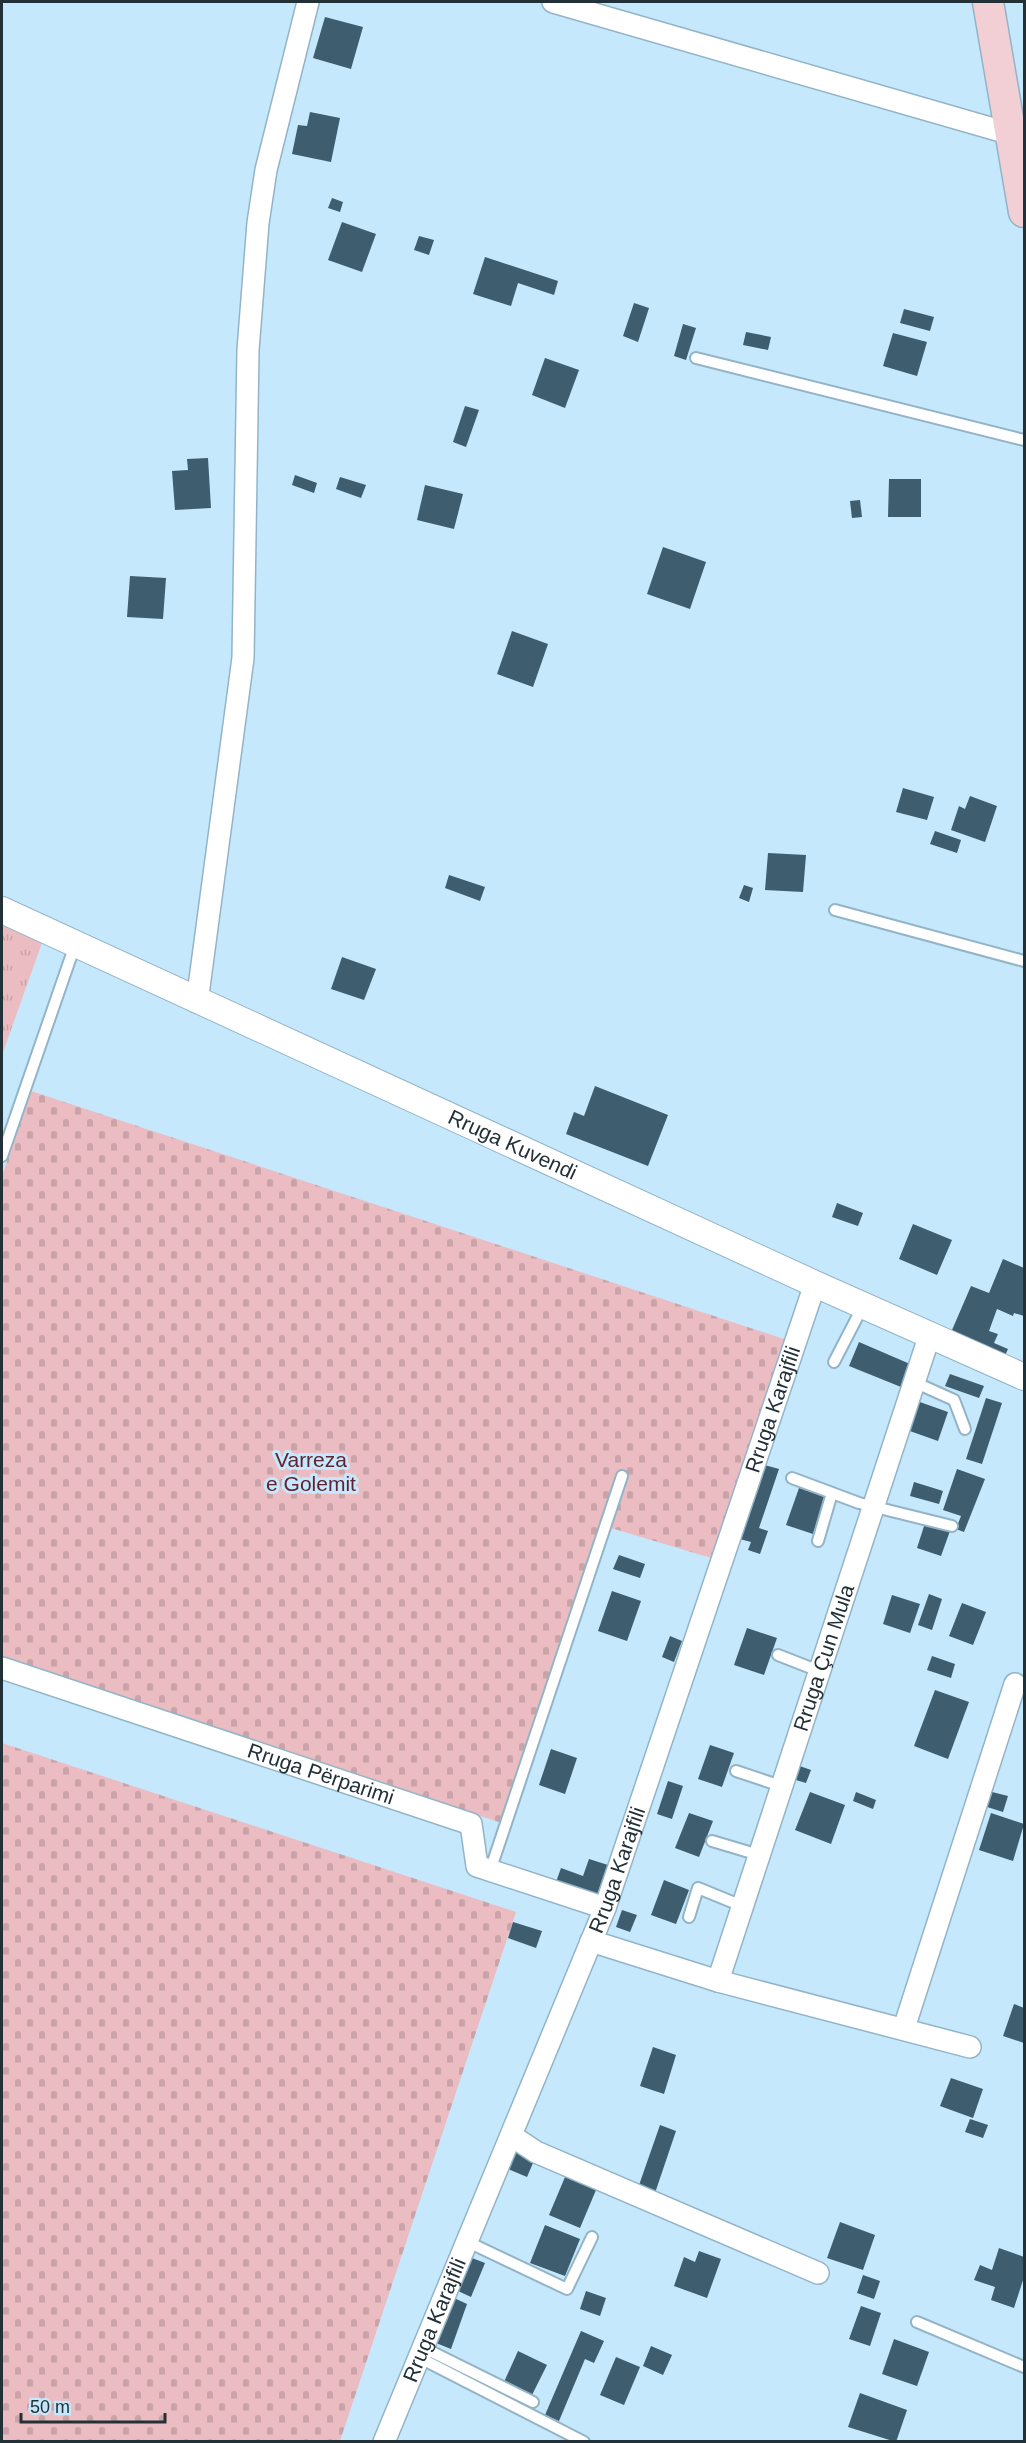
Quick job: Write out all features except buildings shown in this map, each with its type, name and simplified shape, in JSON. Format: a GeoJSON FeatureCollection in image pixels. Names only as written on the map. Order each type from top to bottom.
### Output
{"type":"FeatureCollection","features":[{"type":"Feature","properties":{"kind":"main road"},"geometry":{"type":"LineString","coordinates":[[988,2],[1015,126],[1024,212]]}},
{"type":"Feature","properties":{"kind":"street"},"geometry":{"type":"LineString","coordinates":[[197,1002],[243,658],[248,350],[258,223],[269,159],[308,2]]}},
{"type":"Feature","properties":{"kind":"street"},"geometry":{"type":"LineString","coordinates":[[553,2],[1015,126]]}},
{"type":"Feature","properties":{"kind":"street","name":"Rruga Kuvendi"},"geometry":{"type":"LineString","coordinates":[[2,910],[197,1002],[1024,1377]]}},
{"type":"Feature","properties":{"kind":"street","name":"Rruga Karajfili"},"geometry":{"type":"LineString","coordinates":[[384,2442],[606,1908],[815,1284]]}},
{"type":"Feature","properties":{"kind":"street","name":"Rruga Çun Mula"},"geometry":{"type":"LineString","coordinates":[[718,1981],[930,1334]]}},
{"type":"Feature","properties":{"kind":"street","name":"Rruga Përparimi"},"geometry":{"type":"LineString","coordinates":[[2,1668],[471,1824],[477,1866],[490,1871]]}},
{"type":"Feature","properties":{"kind":"street"},"geometry":{"type":"LineString","coordinates":[[904,2028],[1015,1684]]}},
{"type":"Feature","properties":{"kind":"street"},"geometry":{"type":"LineString","coordinates":[[490,1871],[606,1908]]}},
{"type":"Feature","properties":{"kind":"street"},"geometry":{"type":"LineString","coordinates":[[591,1941],[718,1981],[970,2047]]}},
{"type":"Feature","properties":{"kind":"street"},"geometry":{"type":"LineString","coordinates":[[512,2136],[536,2152],[818,2273]]}},
{"type":"Feature","properties":{"kind":"lane"},"geometry":{"type":"LineString","coordinates":[[696,358],[1024,440]]}},
{"type":"Feature","properties":{"kind":"lane"},"geometry":{"type":"LineString","coordinates":[[835,910],[1024,961]]}},
{"type":"Feature","properties":{"kind":"lane"},"geometry":{"type":"LineString","coordinates":[[2,1156],[75,945]]}},
{"type":"Feature","properties":{"kind":"lane"},"geometry":{"type":"LineString","coordinates":[[834,1362],[863,1305]]}},
{"type":"Feature","properties":{"kind":"lane"},"geometry":{"type":"LineString","coordinates":[[914,1382],[954,1400],[965,1429]]}},
{"type":"Feature","properties":{"kind":"lane"},"geometry":{"type":"LineString","coordinates":[[490,1871],[622,1476]]}},
{"type":"Feature","properties":{"kind":"lane"},"geometry":{"type":"LineString","coordinates":[[792,1478],[874,1506],[952,1526]]}},
{"type":"Feature","properties":{"kind":"lane"},"geometry":{"type":"LineString","coordinates":[[818,1540],[832,1493]]}},
{"type":"Feature","properties":{"kind":"lane"},"geometry":{"type":"LineString","coordinates":[[778,1655],[819,1671]]}},
{"type":"Feature","properties":{"kind":"lane"},"geometry":{"type":"LineString","coordinates":[[736,1771],[781,1786]]}},
{"type":"Feature","properties":{"kind":"lane"},"geometry":{"type":"LineString","coordinates":[[712,1841],[759,1854]]}},
{"type":"Feature","properties":{"kind":"lane"},"geometry":{"type":"LineString","coordinates":[[689,1917],[698,1887],[742,1906]]}},
{"type":"Feature","properties":{"kind":"lane"},"geometry":{"type":"LineString","coordinates":[[468,2242],[567,2289],[592,2237]]}},
{"type":"Feature","properties":{"kind":"lane"},"geometry":{"type":"LineString","coordinates":[[918,2322],[1024,2367]]}},
{"type":"Feature","properties":{"kind":"lane"},"geometry":{"type":"LineString","coordinates":[[422,2353],[533,2402]]}},
{"type":"Feature","properties":{"kind":"lane"},"geometry":{"type":"LineString","coordinates":[[422,2353],[584,2442]]}},
{"type":"Feature","properties":{"kind":"green space"},"geometry":{"type":"Polygon","coordinates":[[[2,920],[43,940],[2,1055],[2,920]]]}},
{"type":"Feature","properties":{"kind":"green space","name":"Varreza e Golemit"},"geometry":{"type":"Polygon","coordinates":[[[31,1091],[784,1339],[711,1558],[611,1528],[511,1826],[2,1658],[2,1176],[31,1091]]]}},
{"type":"Feature","properties":{"kind":"green space"},"geometry":{"type":"Polygon","coordinates":[[[2,1743],[516,1912],[340,2441],[2,2441],[2,1743]]]}}]}
